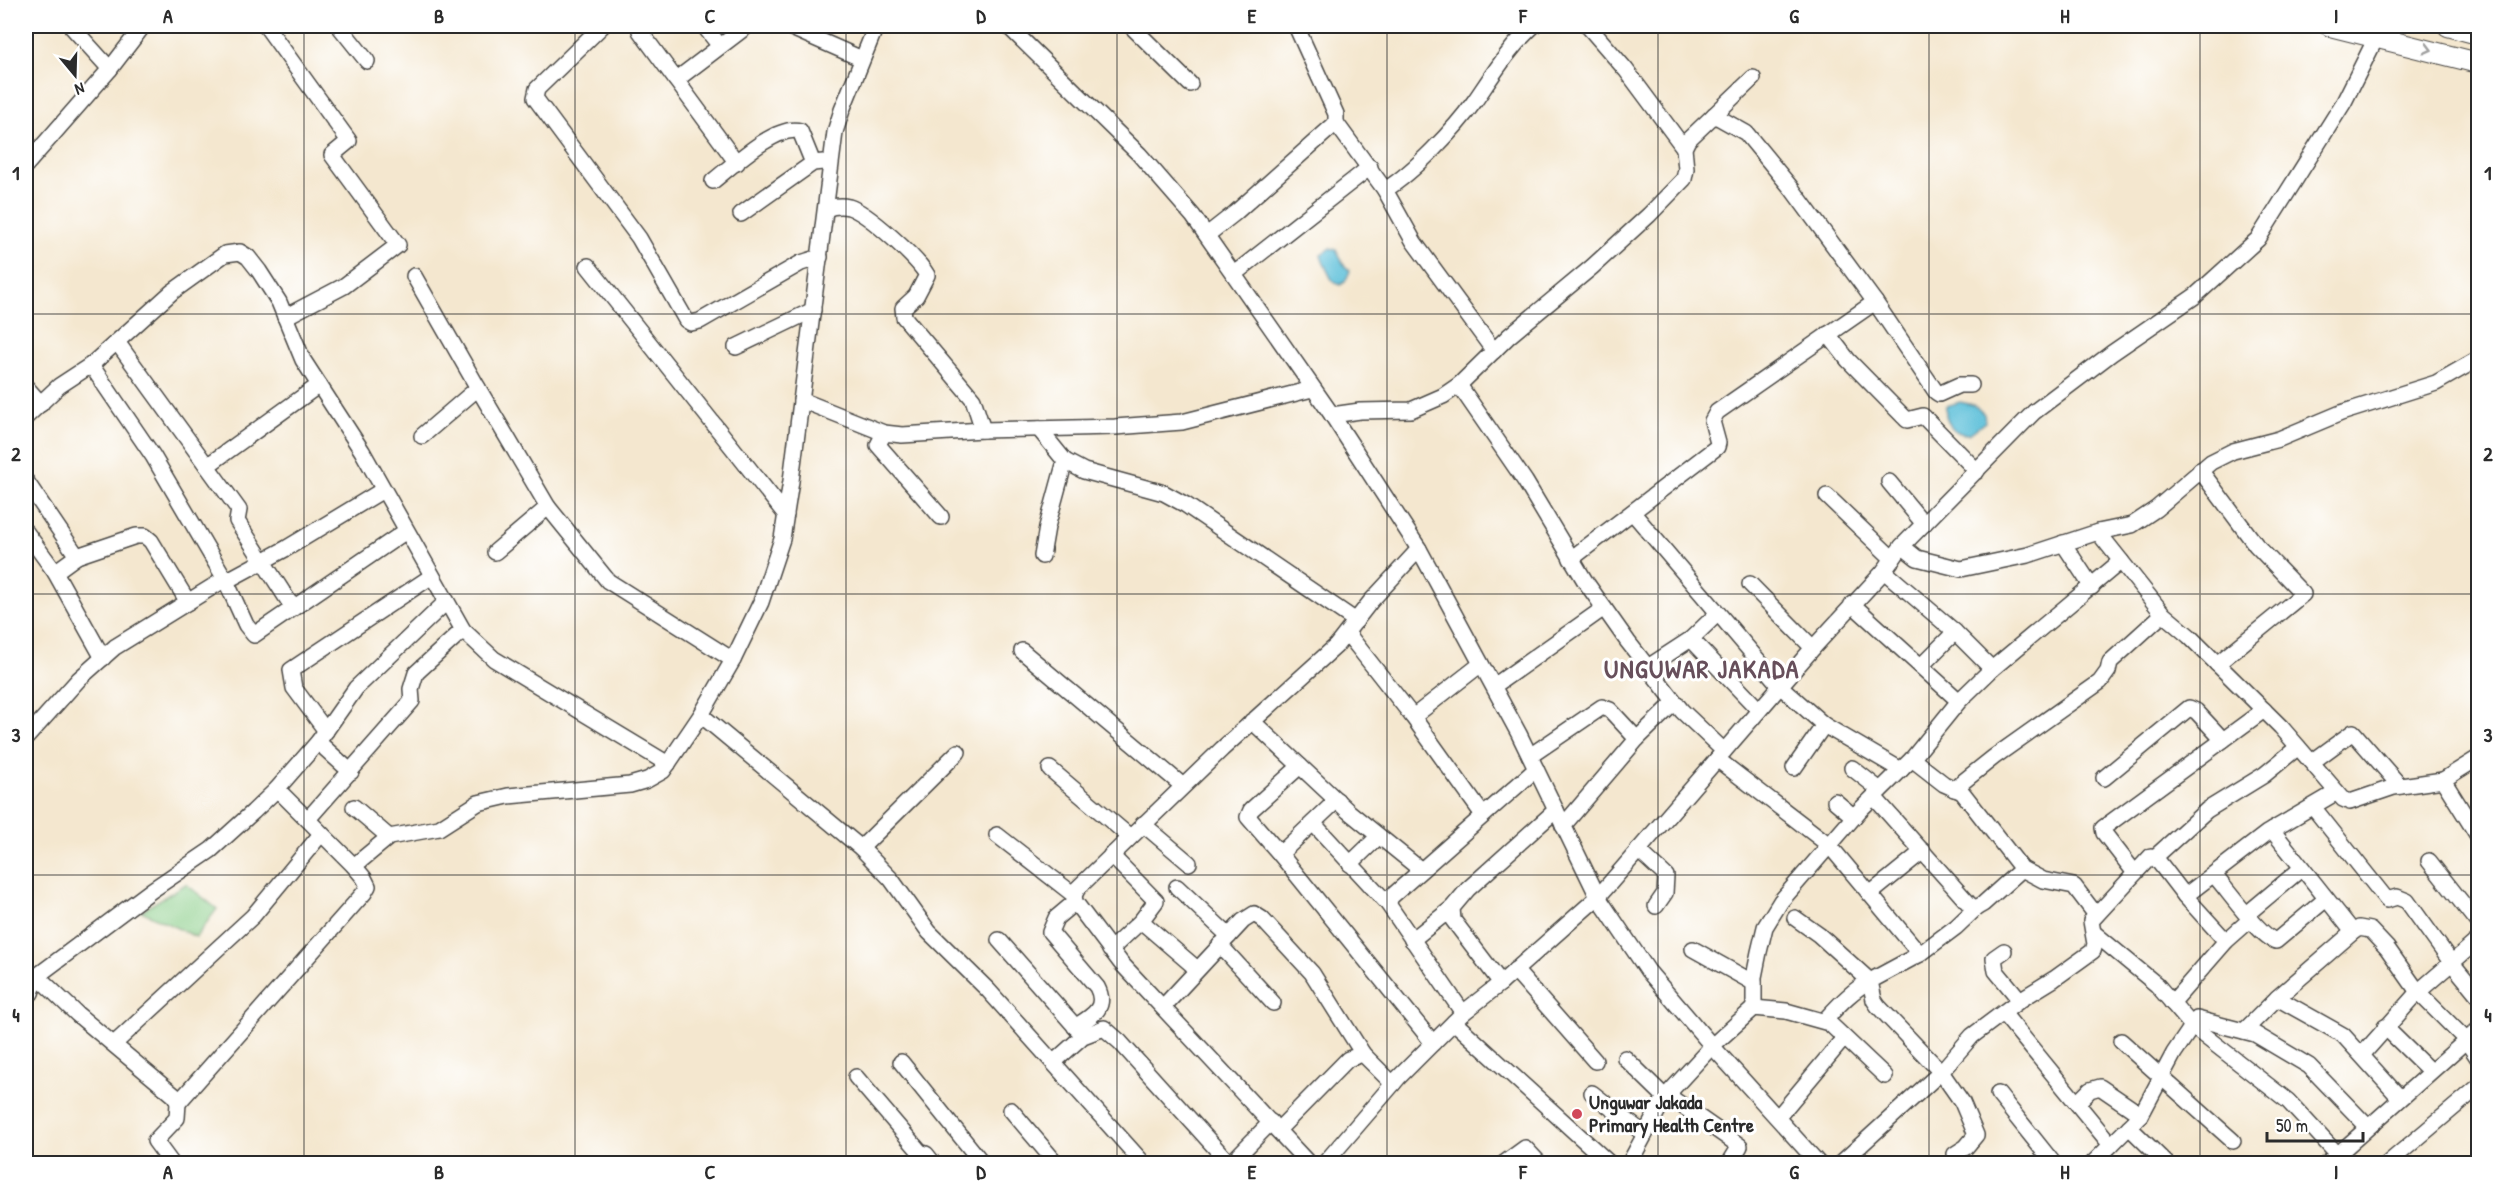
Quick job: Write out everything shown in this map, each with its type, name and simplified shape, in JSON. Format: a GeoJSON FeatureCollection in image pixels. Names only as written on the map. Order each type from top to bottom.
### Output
{"type":"FeatureCollection","features":[{"type":"Feature","properties":{"kind":"main road"},"geometry":{"type":"LineString","coordinates":[[2330,26],[2478,63]]}},
{"type":"Feature","properties":{"kind":"main road"},"geometry":{"type":"LineString","coordinates":[[2448,26],[2478,34]]}},
{"type":"Feature","properties":{"kind":"street"},"geometry":{"type":"LineString","coordinates":[[71,26],[110,69]]}},
{"type":"Feature","properties":{"kind":"street"},"geometry":{"type":"LineString","coordinates":[[266,26],[349,141],[332,155],[398,245],[344,285],[285,317]]}},
{"type":"Feature","properties":{"kind":"street"},"geometry":{"type":"LineString","coordinates":[[339,26],[367,62]]}},
{"type":"Feature","properties":{"kind":"street"},"geometry":{"type":"LineString","coordinates":[[602,26],[537,89],[535,98],[639,238],[686,320],[691,323],[700,321],[801,263],[820,257]]}},
{"type":"Feature","properties":{"kind":"street"},"geometry":{"type":"LineString","coordinates":[[704,26],[720,46]]}},
{"type":"Feature","properties":{"kind":"street"},"geometry":{"type":"LineString","coordinates":[[676,80],[747,26]]}},
{"type":"Feature","properties":{"kind":"street"},"geometry":{"type":"LineString","coordinates":[[787,26],[862,58]]}},
{"type":"Feature","properties":{"kind":"street"},"geometry":{"type":"LineString","coordinates":[[354,866],[388,837],[439,828],[478,803],[508,796],[630,785],[647,780],[663,771],[701,715],[733,660],[760,602],[782,539],[835,132],[876,26]]}},
{"type":"Feature","properties":{"kind":"street"},"geometry":{"type":"LineString","coordinates":[[1131,26],[1190,84]]}},
{"type":"Feature","properties":{"kind":"street"},"geometry":{"type":"LineString","coordinates":[[1296,26],[1336,114],[1336,123],[1370,167],[1414,242],[1494,351]]}},
{"type":"Feature","properties":{"kind":"street"},"geometry":{"type":"LineString","coordinates":[[1385,190],[1418,165],[1461,117],[1513,48],[1533,26]]}},
{"type":"Feature","properties":{"kind":"street"},"geometry":{"type":"LineString","coordinates":[[1332,415],[1360,411],[1411,410],[1443,396],[1459,385],[1494,351],[1592,267],[1684,179],[1686,170],[1684,148],[1626,70],[1588,26]]}},
{"type":"Feature","properties":{"kind":"street"},"geometry":{"type":"LineString","coordinates":[[26,164],[110,69],[140,27]]}},
{"type":"Feature","properties":{"kind":"street"},"geometry":{"type":"LineString","coordinates":[[1013,27],[1139,154],[1207,235],[1332,415],[1419,549],[1494,686],[1598,897],[1648,971],[1712,1046],[1819,1164]]}},
{"type":"Feature","properties":{"kind":"street"},"geometry":{"type":"LineString","coordinates":[[640,31],[737,163]]}},
{"type":"Feature","properties":{"kind":"street"},"geometry":{"type":"LineString","coordinates":[[1324,1164],[1394,1084],[1459,1017],[1598,897],[1813,648],[1889,565],[1902,546],[2034,412],[2112,352],[2195,296],[2258,239],[2344,102],[2377,36]]}},
{"type":"Feature","properties":{"kind":"street"},"geometry":{"type":"LineString","coordinates":[[1684,148],[1688,140],[1753,78]]}},
{"type":"Feature","properties":{"kind":"street"},"geometry":{"type":"LineString","coordinates":[[1714,115],[1746,133],[1792,189],[1939,394]]}},
{"type":"Feature","properties":{"kind":"street"},"geometry":{"type":"LineString","coordinates":[[1207,235],[1336,123]]}},
{"type":"Feature","properties":{"kind":"street"},"geometry":{"type":"LineString","coordinates":[[713,181],[769,138],[795,130],[800,131],[813,163]]}},
{"type":"Feature","properties":{"kind":"street"},"geometry":{"type":"LineString","coordinates":[[741,214],[813,163],[832,160]]}},
{"type":"Feature","properties":{"kind":"street"},"geometry":{"type":"LineString","coordinates":[[1234,274],[1370,167]]}},
{"type":"Feature","properties":{"kind":"street"},"geometry":{"type":"LineString","coordinates":[[826,209],[833,206],[849,207],[864,215],[920,262],[927,275],[916,296],[903,308],[904,317],[973,399],[983,430]]}},
{"type":"Feature","properties":{"kind":"street"},"geometry":{"type":"LineString","coordinates":[[26,417],[59,386],[91,365],[172,292],[225,254],[240,252],[248,257],[259,271],[279,302],[303,360],[362,452],[463,630],[494,659],[668,764]]}},
{"type":"Feature","properties":{"kind":"street"},"geometry":{"type":"LineString","coordinates":[[588,266],[786,515]]}},
{"type":"Feature","properties":{"kind":"street"},"geometry":{"type":"LineString","coordinates":[[414,276],[548,507],[608,581],[733,660]]}},
{"type":"Feature","properties":{"kind":"street"},"geometry":{"type":"LineString","coordinates":[[1571,559],[1717,447],[1712,421],[1717,412],[1875,302]]}},
{"type":"Feature","properties":{"kind":"street"},"geometry":{"type":"LineString","coordinates":[[736,347],[813,310]]}},
{"type":"Feature","properties":{"kind":"street"},"geometry":{"type":"LineString","coordinates":[[1828,334],[1848,360],[1907,420],[1923,417],[1939,394],[1959,385],[1971,385]]}},
{"type":"Feature","properties":{"kind":"street"},"geometry":{"type":"LineString","coordinates":[[117,342],[239,510],[237,521],[261,562],[293,608]]}},
{"type":"Feature","properties":{"kind":"street"},"geometry":{"type":"LineString","coordinates":[[1902,546],[1917,558],[1961,569],[2028,555],[2098,532],[2132,525],[2156,509],[2200,470],[2233,451],[2279,439],[2341,413],[2436,384],[2478,359]]}},
{"type":"Feature","properties":{"kind":"street"},"geometry":{"type":"LineString","coordinates":[[91,365],[153,456],[225,580],[246,625],[254,635],[406,531]]}},
{"type":"Feature","properties":{"kind":"street"},"geometry":{"type":"LineString","coordinates":[[207,466],[319,385]]}},
{"type":"Feature","properties":{"kind":"street"},"geometry":{"type":"LineString","coordinates":[[1459,385],[1525,482],[1571,559],[1604,608],[1675,702],[1721,755],[1829,844],[1920,954]]}},
{"type":"Feature","properties":{"kind":"street"},"geometry":{"type":"LineString","coordinates":[[26,387],[41,404]]}},
{"type":"Feature","properties":{"kind":"street"},"geometry":{"type":"LineString","coordinates":[[422,436],[478,388]]}},
{"type":"Feature","properties":{"kind":"street"},"geometry":{"type":"LineString","coordinates":[[801,400],[884,433],[902,435],[983,430],[1114,427],[1182,422],[1312,389]]}},
{"type":"Feature","properties":{"kind":"street"},"geometry":{"type":"LineString","coordinates":[[1923,417],[1977,471]]}},
{"type":"Feature","properties":{"kind":"street"},"geometry":{"type":"LineString","coordinates":[[1039,429],[1065,461],[1084,471],[1164,493],[1186,505],[1352,627],[1483,815]]}},
{"type":"Feature","properties":{"kind":"street"},"geometry":{"type":"LineString","coordinates":[[884,433],[878,445],[941,517]]}},
{"type":"Feature","properties":{"kind":"street"},"geometry":{"type":"LineString","coordinates":[[1042,556],[1047,527],[1065,461]]}},
{"type":"Feature","properties":{"kind":"street"},"geometry":{"type":"LineString","coordinates":[[2200,470],[2256,545],[2303,594],[2217,664]]}},
{"type":"Feature","properties":{"kind":"street"},"geometry":{"type":"LineString","coordinates":[[26,481],[77,556]]}},
{"type":"Feature","properties":{"kind":"street"},"geometry":{"type":"LineString","coordinates":[[1889,482],[1924,524]]}},
{"type":"Feature","properties":{"kind":"street"},"geometry":{"type":"LineString","coordinates":[[26,738],[79,679],[115,647],[225,580],[261,562],[383,490]]}},
{"type":"Feature","properties":{"kind":"street"},"geometry":{"type":"LineString","coordinates":[[1827,496],[1889,565],[1992,669]]}},
{"type":"Feature","properties":{"kind":"street"},"geometry":{"type":"LineString","coordinates":[[495,552],[548,507]]}},
{"type":"Feature","properties":{"kind":"street"},"geometry":{"type":"LineString","coordinates":[[1633,513],[1780,686],[1824,725],[1901,770]]}},
{"type":"Feature","properties":{"kind":"street"},"geometry":{"type":"LineString","coordinates":[[26,532],[55,572],[103,658]]}},
{"type":"Feature","properties":{"kind":"street"},"geometry":{"type":"LineString","coordinates":[[2098,532],[2163,614],[2264,710],[2337,792],[2350,801],[2400,786],[2443,780],[2478,758]]}},
{"type":"Feature","properties":{"kind":"street"},"geometry":{"type":"LineString","coordinates":[[55,572],[77,556],[136,536],[145,536],[188,602]]}},
{"type":"Feature","properties":{"kind":"street"},"geometry":{"type":"LineString","coordinates":[[2064,543],[2092,587]]}},
{"type":"Feature","properties":{"kind":"street"},"geometry":{"type":"LineString","coordinates":[[1054,1062],[1101,1005],[1102,996],[1050,932],[1056,918],[1075,898],[1078,888],[1111,855],[1352,627],[1371,601],[1419,549]]}},
{"type":"Feature","properties":{"kind":"street"},"geometry":{"type":"LineString","coordinates":[[1754,1008],[1754,983],[1766,927],[1781,901],[1829,844],[1912,759],[1959,701],[1992,669],[2121,561]]}},
{"type":"Feature","properties":{"kind":"street"},"geometry":{"type":"LineString","coordinates":[[351,772],[322,736],[294,688],[291,670],[432,576]]}},
{"type":"Feature","properties":{"kind":"street"},"geometry":{"type":"LineString","coordinates":[[1750,584],[1813,648]]}},
{"type":"Feature","properties":{"kind":"street"},"geometry":{"type":"LineString","coordinates":[[26,996],[31,993],[37,976],[152,890],[211,850],[277,789],[322,736],[356,688],[447,602]]}},
{"type":"Feature","properties":{"kind":"street"},"geometry":{"type":"LineString","coordinates":[[1852,604],[1959,701]]}},
{"type":"Feature","properties":{"kind":"street"},"geometry":{"type":"LineString","coordinates":[[1494,686],[1604,608]]}},
{"type":"Feature","properties":{"kind":"street"},"geometry":{"type":"LineString","coordinates":[[1648,667],[1692,639],[1718,614]]}},
{"type":"Feature","properties":{"kind":"street"},"geometry":{"type":"LineString","coordinates":[[1954,789],[1994,757],[2100,682],[2108,671],[2110,662],[2163,614]]}},
{"type":"Feature","properties":{"kind":"street"},"geometry":{"type":"LineString","coordinates":[[308,819],[412,701],[411,689],[416,673],[463,630]]}},
{"type":"Feature","properties":{"kind":"street"},"geometry":{"type":"LineString","coordinates":[[1921,666],[1954,632]]}},
{"type":"Feature","properties":{"kind":"street"},"geometry":{"type":"LineString","coordinates":[[1692,639],[1759,710]]}},
{"type":"Feature","properties":{"kind":"street"},"geometry":{"type":"LineString","coordinates":[[1022,651],[1183,786]]}},
{"type":"Feature","properties":{"kind":"street"},"geometry":{"type":"LineString","coordinates":[[1413,717],[1482,664]]}},
{"type":"Feature","properties":{"kind":"street"},"geometry":{"type":"LineString","coordinates":[[1563,826],[1637,739],[1675,702]]}},
{"type":"Feature","properties":{"kind":"street"},"geometry":{"type":"LineString","coordinates":[[1388,904],[1390,897],[1483,815],[1533,762],[1602,707],[1610,710],[1637,739]]}},
{"type":"Feature","properties":{"kind":"street"},"geometry":{"type":"LineString","coordinates":[[2104,778],[2189,708],[2196,711],[2223,740]]}},
{"type":"Feature","properties":{"kind":"street"},"geometry":{"type":"LineString","coordinates":[[2135,873],[2104,833],[2103,828],[2264,710]]}},
{"type":"Feature","properties":{"kind":"street"},"geometry":{"type":"LineString","coordinates":[[701,715],[861,848],[891,879],[929,932],[972,974],[1054,1062],[1144,1164]]}},
{"type":"Feature","properties":{"kind":"street"},"geometry":{"type":"LineString","coordinates":[[1252,721],[1337,801],[1421,870]]}},
{"type":"Feature","properties":{"kind":"street"},"geometry":{"type":"LineString","coordinates":[[1794,768],[1824,725]]}},
{"type":"Feature","properties":{"kind":"street"},"geometry":{"type":"LineString","coordinates":[[2312,762],[2353,732],[2400,786]]}},
{"type":"Feature","properties":{"kind":"street"},"geometry":{"type":"LineString","coordinates":[[1840,1164],[1941,1072],[1972,1035],[2093,951],[2095,944],[2091,921],[2146,859],[2151,856],[2155,857],[2207,810],[2264,775],[2298,747]]}},
{"type":"Feature","properties":{"kind":"street"},"geometry":{"type":"LineString","coordinates":[[861,848],[958,752]]}},
{"type":"Feature","properties":{"kind":"street"},"geometry":{"type":"LineString","coordinates":[[1912,759],[1944,784],[1962,792],[2022,868],[2043,880],[2074,886],[2096,915]]}},
{"type":"Feature","properties":{"kind":"street"},"geometry":{"type":"LineString","coordinates":[[1300,766],[1251,810],[1248,817],[1433,1043]]}},
{"type":"Feature","properties":{"kind":"street"},"geometry":{"type":"LineString","coordinates":[[1852,768],[1877,794],[1970,905],[1976,908]]}},
{"type":"Feature","properties":{"kind":"street"},"geometry":{"type":"LineString","coordinates":[[1050,769],[1130,837]]}},
{"type":"Feature","properties":{"kind":"street"},"geometry":{"type":"LineString","coordinates":[[2443,780],[2478,836]]}},
{"type":"Feature","properties":{"kind":"street"},"geometry":{"type":"LineString","coordinates":[[177,1102],[368,886],[354,866],[277,789]]}},
{"type":"Feature","properties":{"kind":"street"},"geometry":{"type":"LineString","coordinates":[[2186,896],[2272,830],[2337,792]]}},
{"type":"Feature","properties":{"kind":"street"},"geometry":{"type":"LineString","coordinates":[[1280,854],[1337,801]]}},
{"type":"Feature","properties":{"kind":"street"},"geometry":{"type":"LineString","coordinates":[[1835,801],[1854,817]]}},
{"type":"Feature","properties":{"kind":"street"},"geometry":{"type":"LineString","coordinates":[[354,807],[388,837]]}},
{"type":"Feature","properties":{"kind":"street"},"geometry":{"type":"LineString","coordinates":[[2313,807],[2387,900],[2397,897],[2407,901],[2478,995]]}},
{"type":"Feature","properties":{"kind":"street"},"geometry":{"type":"LineString","coordinates":[[1412,940],[1452,908],[1468,889],[1556,810]]}},
{"type":"Feature","properties":{"kind":"street"},"geometry":{"type":"LineString","coordinates":[[1313,823],[1388,904],[1459,1017],[1610,1164]]}},
{"type":"Feature","properties":{"kind":"street"},"geometry":{"type":"LineString","coordinates":[[1143,824],[1189,863]]}},
{"type":"Feature","properties":{"kind":"street"},"geometry":{"type":"LineString","coordinates":[[2272,830],[2353,932]]}},
{"type":"Feature","properties":{"kind":"street"},"geometry":{"type":"LineString","coordinates":[[114,1044],[253,916],[321,834]]}},
{"type":"Feature","properties":{"kind":"street"},"geometry":{"type":"LineString","coordinates":[[997,835],[1075,898],[1110,950],[1309,1164]]}},
{"type":"Feature","properties":{"kind":"street"},"geometry":{"type":"LineString","coordinates":[[1350,864],[1378,837]]}},
{"type":"Feature","properties":{"kind":"street"},"geometry":{"type":"LineString","coordinates":[[1638,850],[1666,876],[1665,893],[1656,906]]}},
{"type":"Feature","properties":{"kind":"street"},"geometry":{"type":"LineString","coordinates":[[1870,894],[1923,851]]}},
{"type":"Feature","properties":{"kind":"street"},"geometry":{"type":"LineString","coordinates":[[1110,950],[1141,921],[1156,901],[1111,855]]}},
{"type":"Feature","properties":{"kind":"street"},"geometry":{"type":"LineString","coordinates":[[2155,857],[2226,940]]}},
{"type":"Feature","properties":{"kind":"street"},"geometry":{"type":"LineString","coordinates":[[2429,861],[2478,923]]}},
{"type":"Feature","properties":{"kind":"street"},"geometry":{"type":"LineString","coordinates":[[1824,1021],[1845,999],[1870,981],[1920,954],[1956,927],[2022,868]]}},
{"type":"Feature","properties":{"kind":"street"},"geometry":{"type":"LineString","coordinates":[[2172,1003],[2226,940],[2302,868]]}},
{"type":"Feature","properties":{"kind":"street"},"geometry":{"type":"LineString","coordinates":[[2214,874],[2271,940],[2276,941],[2326,899]]}},
{"type":"Feature","properties":{"kind":"street"},"geometry":{"type":"LineString","coordinates":[[1177,886],[1225,941],[1273,1003]]}},
{"type":"Feature","properties":{"kind":"street"},"geometry":{"type":"LineString","coordinates":[[1452,908],[1453,920],[1501,983]]}},
{"type":"Feature","properties":{"kind":"street"},"geometry":{"type":"LineString","coordinates":[[1163,1007],[1243,921],[1254,914],[1262,919],[1312,973],[1363,1054],[1394,1084]]}},
{"type":"Feature","properties":{"kind":"street"},"geometry":{"type":"LineString","coordinates":[[1795,918],[1870,981],[1874,1000],[1878,1006],[1941,1072],[1962,1102],[1976,1135],[1966,1147],[1955,1154],[1963,1164]]}},
{"type":"Feature","properties":{"kind":"street"},"geometry":{"type":"LineString","coordinates":[[1141,921],[1197,969]]}},
{"type":"Feature","properties":{"kind":"street"},"geometry":{"type":"LineString","coordinates":[[2244,1031],[2277,998],[2359,928],[2370,930],[2387,948],[2418,992],[2466,1040],[2478,1058]]}},
{"type":"Feature","properties":{"kind":"street"},"geometry":{"type":"LineString","coordinates":[[2094,933],[2143,973],[2193,1027],[2288,1101],[2332,1159],[2478,1030]]}},
{"type":"Feature","properties":{"kind":"street"},"geometry":{"type":"LineString","coordinates":[[999,940],[1079,1032]]}},
{"type":"Feature","properties":{"kind":"street"},"geometry":{"type":"LineString","coordinates":[[2362,1055],[2418,992],[2478,940]]}},
{"type":"Feature","properties":{"kind":"street"},"geometry":{"type":"LineString","coordinates":[[1692,949],[1754,983]]}},
{"type":"Feature","properties":{"kind":"street"},"geometry":{"type":"LineString","coordinates":[[2004,951],[1994,958],[1996,971],[2020,1000]]}},
{"type":"Feature","properties":{"kind":"street"},"geometry":{"type":"LineString","coordinates":[[1515,970],[1595,1061]]}},
{"type":"Feature","properties":{"kind":"street"},"geometry":{"type":"LineString","coordinates":[[37,976],[77,1014],[168,1089],[177,1102],[177,1118],[155,1141],[172,1164]]}},
{"type":"Feature","properties":{"kind":"street"},"geometry":{"type":"LineString","coordinates":[[2277,998],[2343,1035],[2400,1098]]}},
{"type":"Feature","properties":{"kind":"street"},"geometry":{"type":"LineString","coordinates":[[1629,1164],[1643,1133],[1666,1096],[1712,1046],[1754,1008],[1786,1011],[1829,1023],[1885,1076]]}},
{"type":"Feature","properties":{"kind":"street"},"geometry":{"type":"LineString","coordinates":[[2003,1012],[2111,1145]]}},
{"type":"Feature","properties":{"kind":"street"},"geometry":{"type":"LineString","coordinates":[[2092,1164],[2141,1115],[2161,1077],[2197,1019],[2255,1034],[2309,1066],[2367,1126]]}},
{"type":"Feature","properties":{"kind":"street"},"geometry":{"type":"LineString","coordinates":[[1079,1032],[1104,1028],[1120,1042],[1230,1164],[1348,1059],[1363,1054]]}},
{"type":"Feature","properties":{"kind":"street"},"geometry":{"type":"LineString","coordinates":[[2385,1028],[2430,1071]]}},
{"type":"Feature","properties":{"kind":"street"},"geometry":{"type":"LineString","coordinates":[[1778,1117],[1844,1038]]}},
{"type":"Feature","properties":{"kind":"street"},"geometry":{"type":"LineString","coordinates":[[2121,1041],[2233,1141]]}},
{"type":"Feature","properties":{"kind":"street"},"geometry":{"type":"LineString","coordinates":[[1625,1058],[1666,1096],[1740,1146],[1730,1164]]}},
{"type":"Feature","properties":{"kind":"street"},"geometry":{"type":"LineString","coordinates":[[901,1062],[983,1164]]}},
{"type":"Feature","properties":{"kind":"street"},"geometry":{"type":"LineString","coordinates":[[856,1077],[920,1152],[926,1154],[934,1164]]}},
{"type":"Feature","properties":{"kind":"street"},"geometry":{"type":"LineString","coordinates":[[2077,1103],[2090,1089],[2100,1087],[2141,1115]]}},
{"type":"Feature","properties":{"kind":"street"},"geometry":{"type":"LineString","coordinates":[[2387,1164],[2478,1087]]}},
{"type":"Feature","properties":{"kind":"street"},"geometry":{"type":"LineString","coordinates":[[1592,1093],[1643,1133]]}},
{"type":"Feature","properties":{"kind":"street"},"geometry":{"type":"LineString","coordinates":[[1998,1094],[2054,1164]]}},
{"type":"Feature","properties":{"kind":"street"},"geometry":{"type":"LineString","coordinates":[[1011,1110],[1057,1164]]}},
{"type":"Feature","properties":{"kind":"street"},"geometry":{"type":"LineString","coordinates":[[2129,1127],[2167,1164]]}},
{"type":"Feature","properties":{"kind":"street"},"geometry":{"type":"LineString","coordinates":[[1503,1164],[1525,1148],[1540,1164]]}},
{"type":"Feature","properties":{"kind":"green space"},"geometry":{"type":"Polygon","coordinates":[[[186,884],[217,909],[196,937],[141,911],[186,884]]]}},
{"type":"Feature","properties":{"kind":"water"},"geometry":{"type":"Polygon","coordinates":[[[1330,248],[1336,250],[1350,271],[1345,282],[1340,285],[1332,280],[1321,255],[1330,248]]]}},
{"type":"Feature","properties":{"kind":"water"},"geometry":{"type":"Polygon","coordinates":[[[1960,402],[1974,405],[1984,414],[1985,422],[1969,434],[1958,432],[1950,426],[1946,416],[1946,406],[1960,402]]]}},
{"type":"Feature","properties":{"kind":"place","name":"Unguwar Jakada Primary Health Centre"},"geometry":{"type":"Point","coordinates":[1577,1114]}},
{"type":"Feature","properties":{"kind":"district","name":"UNGUWAR JAKADA"},"geometry":{"type":"Point","coordinates":[1702,669]}}]}
